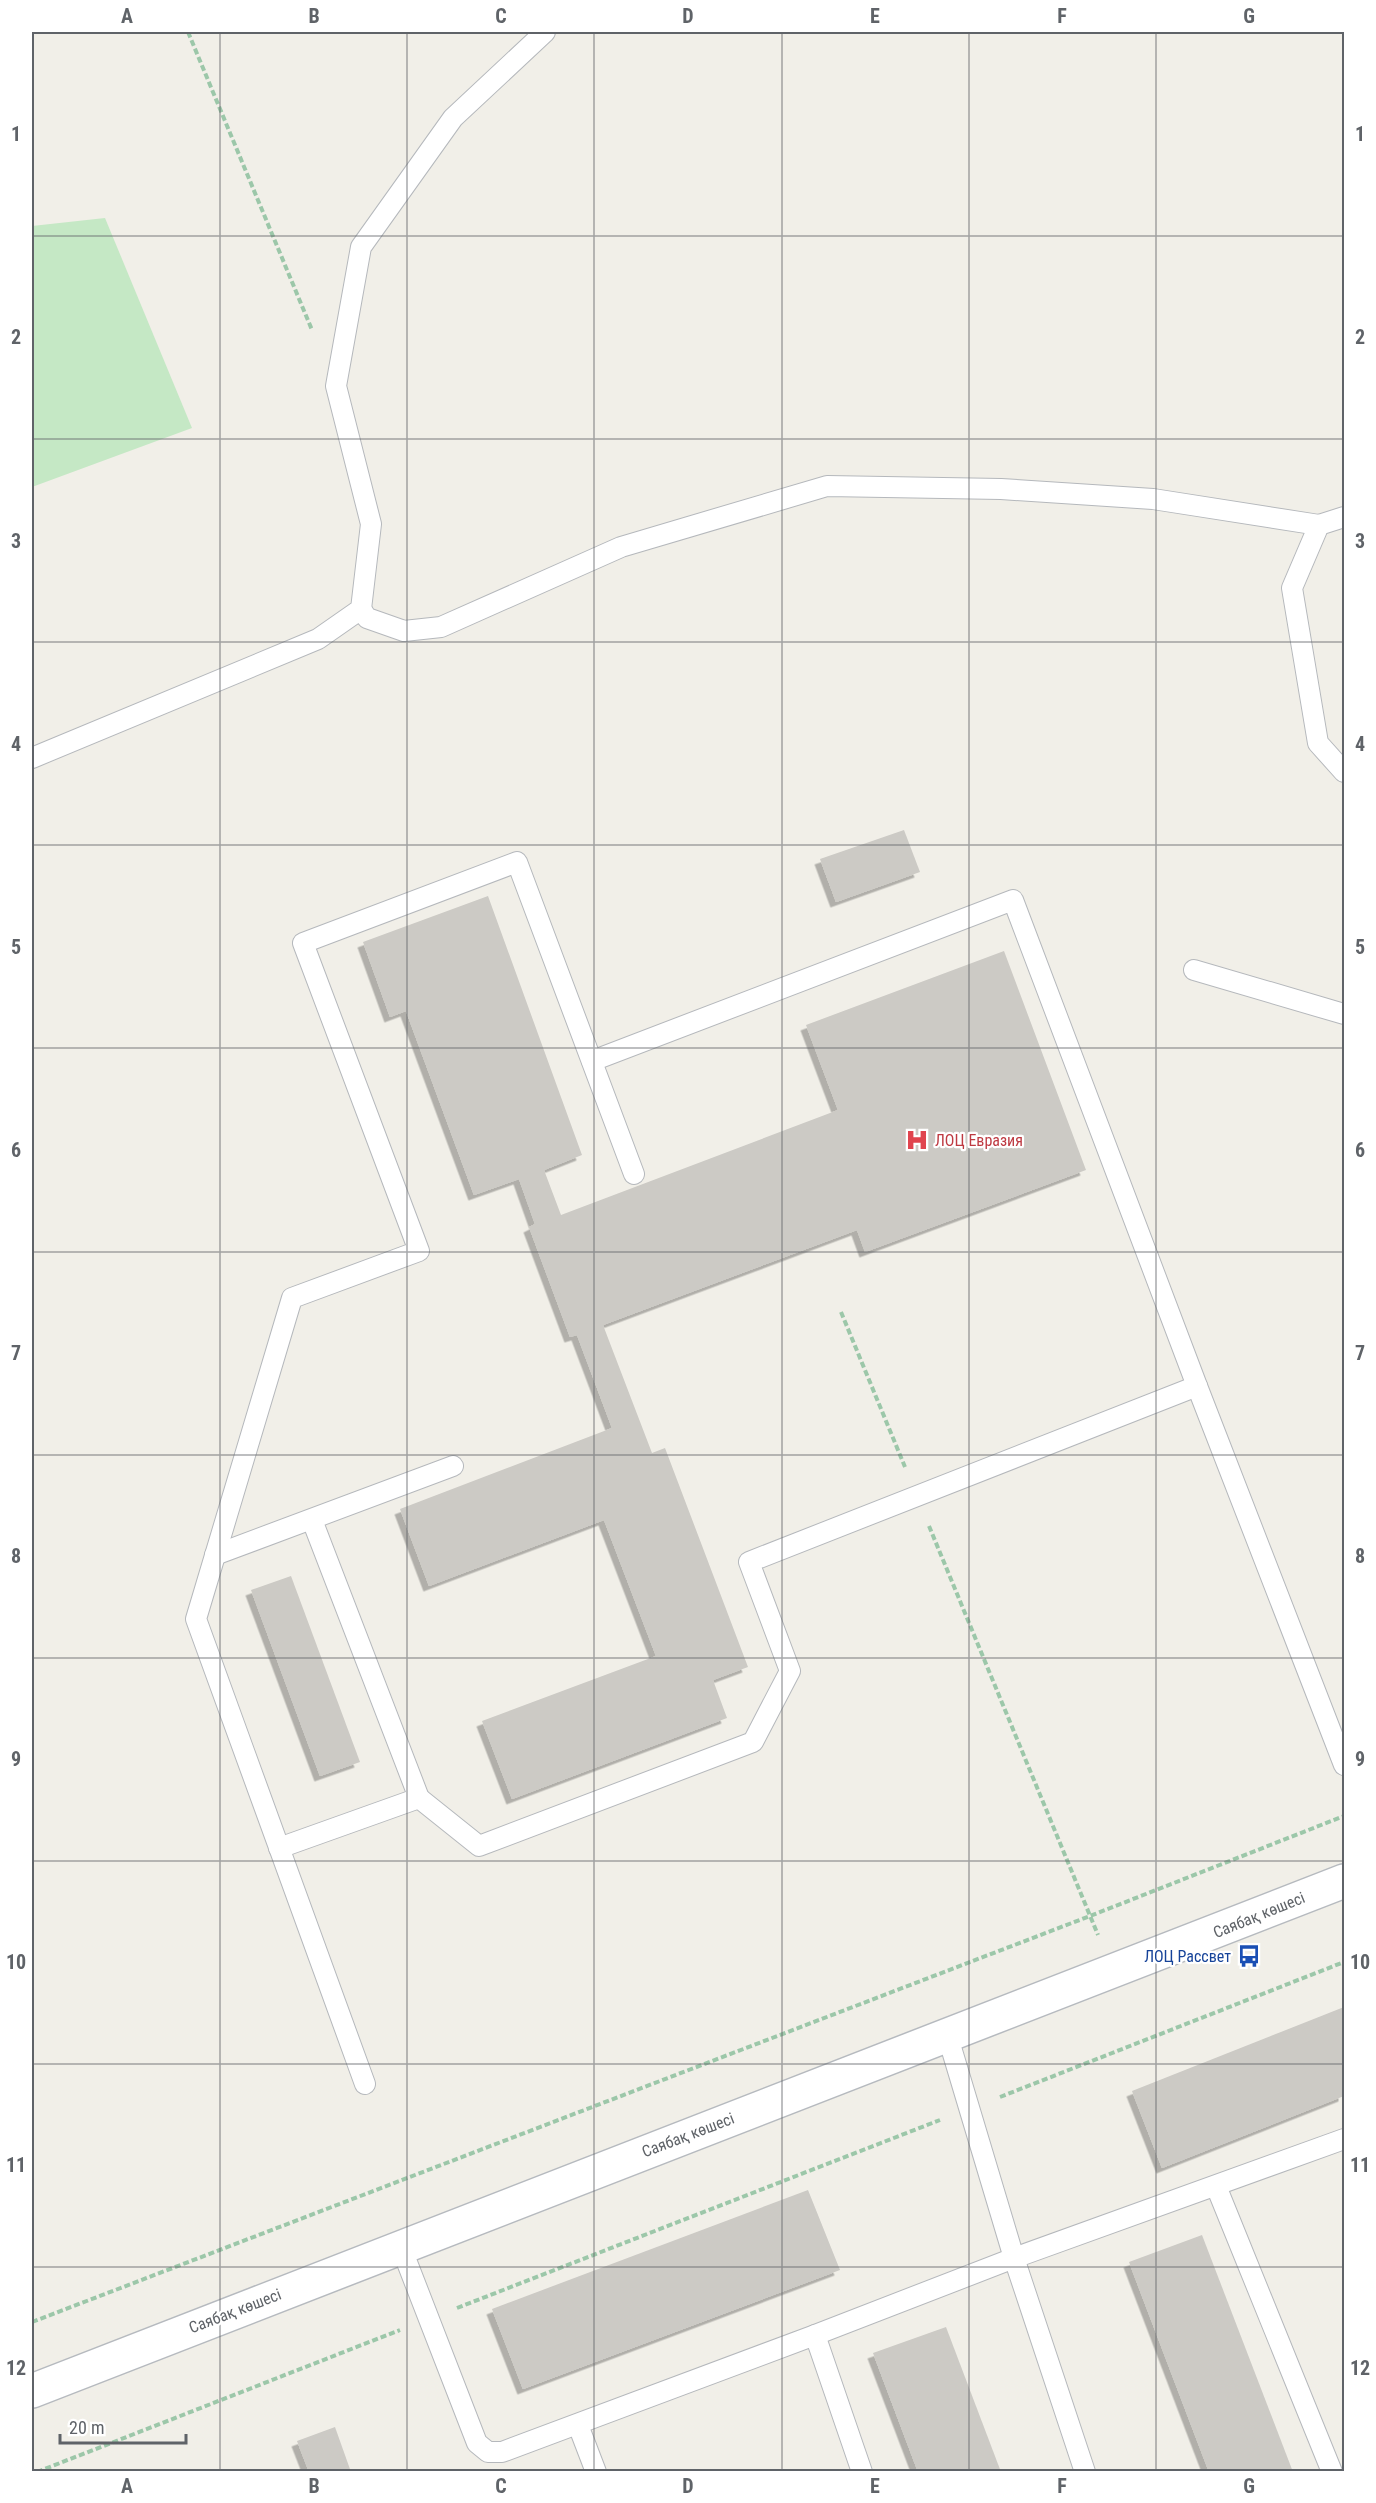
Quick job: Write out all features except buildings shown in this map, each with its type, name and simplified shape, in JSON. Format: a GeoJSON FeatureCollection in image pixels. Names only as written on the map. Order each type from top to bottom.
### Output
{"type":"FeatureCollection","features":[{"type":"Feature","properties":{"kind":"street","name":"Саябақ көшесі"},"geometry":{"type":"LineString","coordinates":[[32,2391],[1344,1881]]}},
{"type":"Feature","properties":{"kind":"lane"},"geometry":{"type":"LineString","coordinates":[[545,32],[453,118],[361,248],[336,386],[370,524],[361,609],[367,618],[404,631],[441,627],[621,547],[827,486],[1001,489],[1153,499],[1319,525],[1344,517]]}},
{"type":"Feature","properties":{"kind":"lane"},"geometry":{"type":"LineString","coordinates":[[1319,525],[1292,588],[1318,743],[1344,772]]}},
{"type":"Feature","properties":{"kind":"lane"},"geometry":{"type":"LineString","coordinates":[[32,758],[318,639],[361,609]]}},
{"type":"Feature","properties":{"kind":"lane"},"geometry":{"type":"LineString","coordinates":[[365,2084],[196,1619],[292,1298],[419,1251],[303,943],[517,862],[634,1174]]}},
{"type":"Feature","properties":{"kind":"lane"},"geometry":{"type":"LineString","coordinates":[[592,1061],[1013,900],[1197,1386],[1344,1764]]}},
{"type":"Feature","properties":{"kind":"lane"},"geometry":{"type":"LineString","coordinates":[[1194,970],[1344,1014]]}},
{"type":"Feature","properties":{"kind":"lane"},"geometry":{"type":"LineString","coordinates":[[312,1520],[419,1798],[479,1846],[753,1742],[790,1671],[749,1562],[1197,1386]]}},
{"type":"Feature","properties":{"kind":"lane"},"geometry":{"type":"LineString","coordinates":[[215,1555],[453,1466]]}},
{"type":"Feature","properties":{"kind":"lane"},"geometry":{"type":"LineString","coordinates":[[279,1848],[419,1798]]}},
{"type":"Feature","properties":{"kind":"lane"},"geometry":{"type":"LineString","coordinates":[[947,2034],[1014,2258],[1085,2472]]}},
{"type":"Feature","properties":{"kind":"lane"},"geometry":{"type":"LineString","coordinates":[[401,2247],[477,2443],[488,2452],[502,2452],[1014,2258],[1344,2139]]}},
{"type":"Feature","properties":{"kind":"lane"},"geometry":{"type":"LineString","coordinates":[[1216,2186],[1332,2472]]}},
{"type":"Feature","properties":{"kind":"lane"},"geometry":{"type":"LineString","coordinates":[[815,2335],[862,2472]]}},
{"type":"Feature","properties":{"kind":"lane"},"geometry":{"type":"LineString","coordinates":[[578,2425],[596,2472]]}},
{"type":"Feature","properties":{"kind":"path"},"geometry":{"type":"LineString","coordinates":[[188,32],[313,331]]}},
{"type":"Feature","properties":{"kind":"path"},"geometry":{"type":"LineString","coordinates":[[841,1312],[1113,1972]]}},
{"type":"Feature","properties":{"kind":"path"},"geometry":{"type":"LineString","coordinates":[[32,2322],[1090,1916],[1344,1816]]}},
{"type":"Feature","properties":{"kind":"path"},"geometry":{"type":"LineString","coordinates":[[37,2472],[1344,1962]]}},
{"type":"Feature","properties":{"kind":"green space"},"geometry":{"type":"Polygon","coordinates":[[[105,218],[192,428],[32,487],[32,226],[105,218]]]}},
{"type":"Feature","properties":{"kind":"place","name":"ЛОЦ Евразия"},"geometry":{"type":"Point","coordinates":[917,1140]}},
{"type":"Feature","properties":{"kind":"place","name":"ЛОЦ Рассвет"},"geometry":{"type":"Point","coordinates":[1249,1956]}}]}
